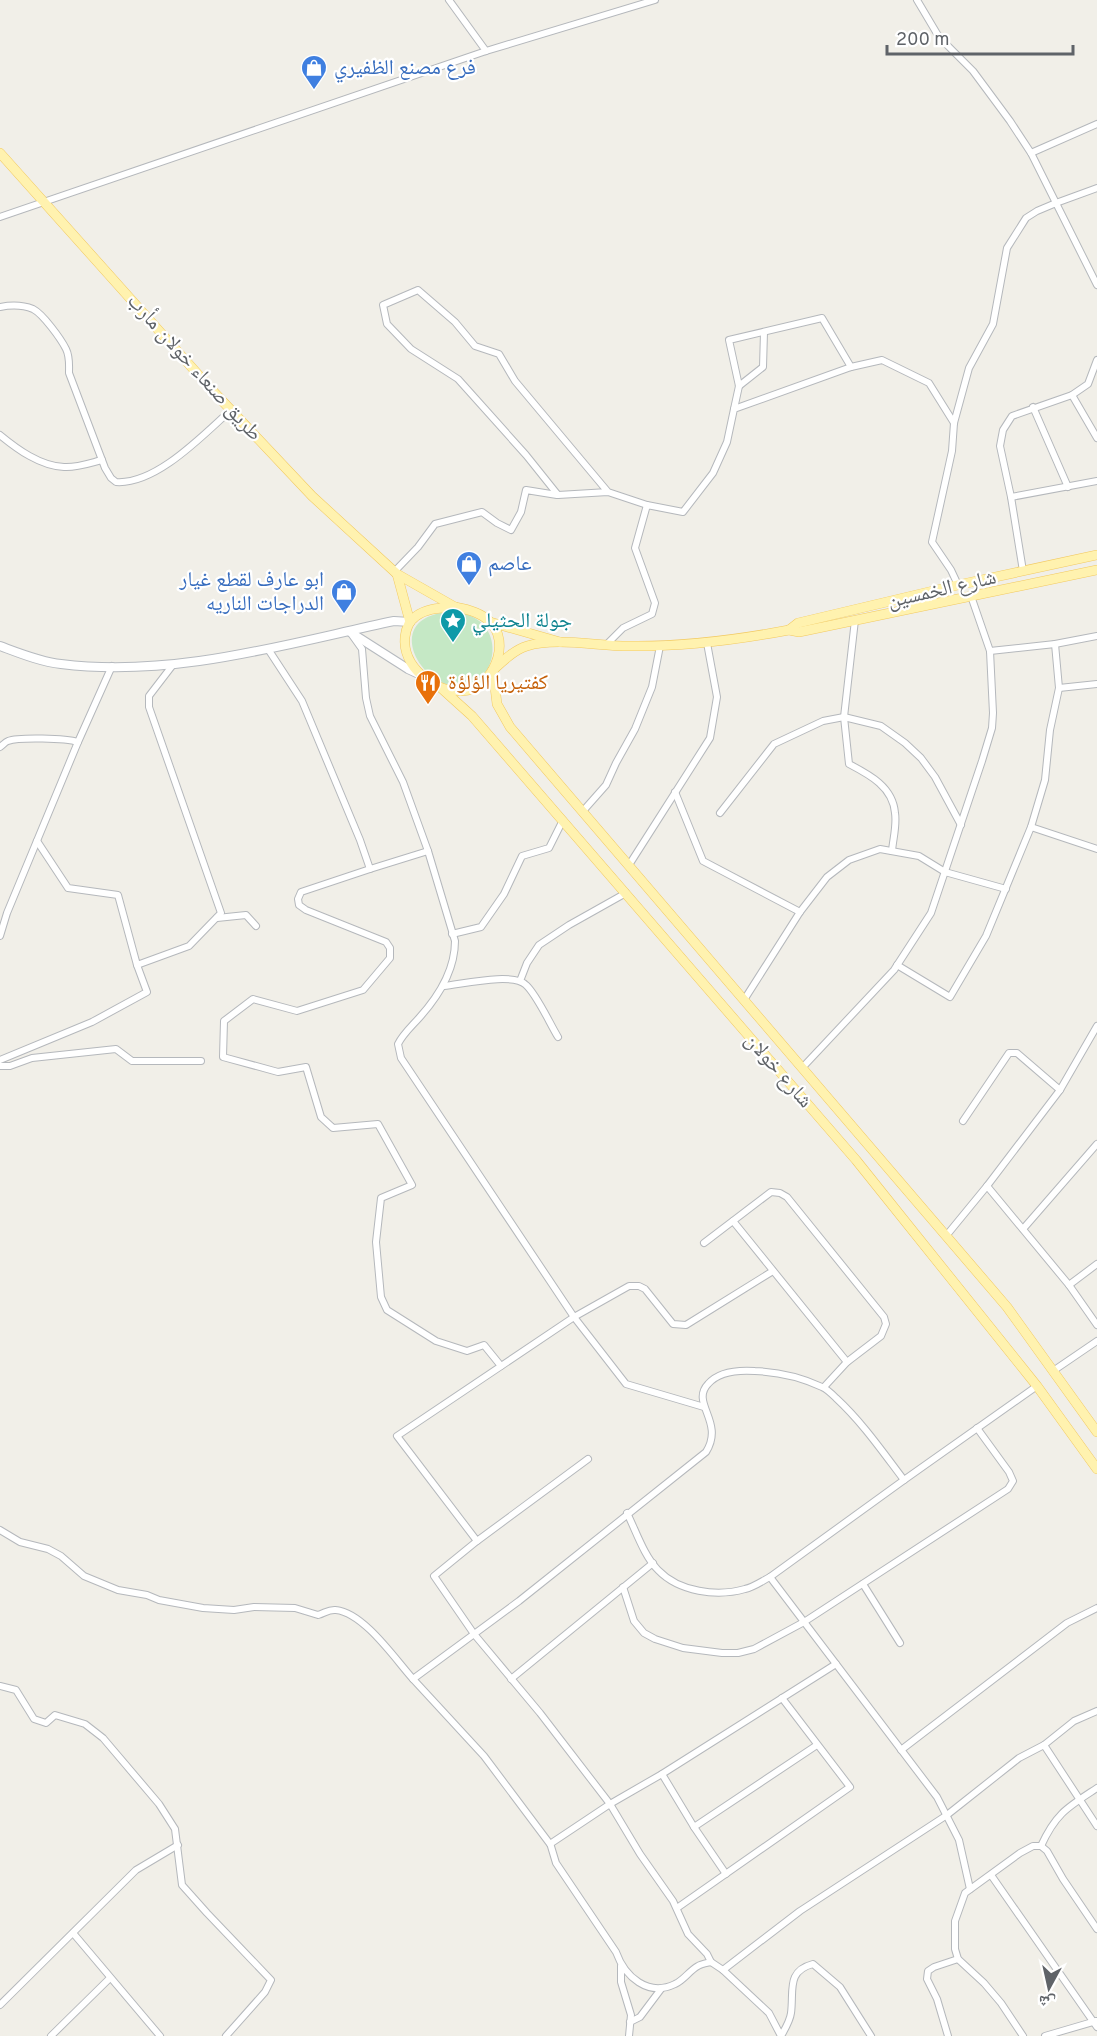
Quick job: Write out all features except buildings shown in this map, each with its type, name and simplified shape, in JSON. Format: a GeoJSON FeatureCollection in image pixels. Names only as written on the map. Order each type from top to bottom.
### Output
{"type":"FeatureCollection","features":[{"type":"Feature","properties":{"kind":"main road","name":"طريق صنعاء خولان مأرب"},"geometry":{"type":"LineString","coordinates":[[0,153],[231,410],[312,496],[396,573],[455,607]]}},
{"type":"Feature","properties":{"kind":"main road","name":"شارع الخمسين"},"geometry":{"type":"LineString","coordinates":[[789,630],[798,623],[1097,555]]}},
{"type":"Feature","properties":{"kind":"main road","name":"شارع الخمسين"},"geometry":{"type":"LineString","coordinates":[[493,670],[518,650],[527,646],[562,642],[660,646],[707,643],[789,630],[799,632],[1097,570]]}},
{"type":"Feature","properties":{"kind":"main road"},"geometry":{"type":"LineString","coordinates":[[396,573],[410,622]]}},
{"type":"Feature","properties":{"kind":"main road"},"geometry":{"type":"LineString","coordinates":[[455,607],[471,611],[490,622],[496,633],[499,647],[493,670],[487,680],[471,690],[456,691],[441,688],[421,675],[409,659],[405,648],[405,633],[410,622],[420,613],[455,607]]}},
{"type":"Feature","properties":{"kind":"main road","name":"شارع الخمسين"},"geometry":{"type":"LineString","coordinates":[[490,622],[562,642]]}},
{"type":"Feature","properties":{"kind":"main road","name":"شارع خولان"},"geometry":{"type":"LineString","coordinates":[[493,670],[497,704],[510,727],[1006,1307],[1097,1432]]}},
{"type":"Feature","properties":{"kind":"main road","name":"شارع خولان"},"geometry":{"type":"LineString","coordinates":[[441,688],[472,716],[856,1160],[1037,1386],[1097,1469]]}},
{"type":"Feature","properties":{"kind":"main road"},"geometry":{"type":"LineString","coordinates":[[856,1160],[873,1152]]}},
{"type":"Feature","properties":{"kind":"street"},"geometry":{"type":"LineString","coordinates":[[449,0],[486,51]]}},
{"type":"Feature","properties":{"kind":"street"},"geometry":{"type":"LineString","coordinates":[[0,217],[486,51],[655,0]]}},
{"type":"Feature","properties":{"kind":"street"},"geometry":{"type":"LineString","coordinates":[[917,0],[939,37],[973,71],[1031,153],[1097,285]]}},
{"type":"Feature","properties":{"kind":"street"},"geometry":{"type":"LineString","coordinates":[[1031,153],[1097,124]]}},
{"type":"Feature","properties":{"kind":"street"},"geometry":{"type":"LineString","coordinates":[[958,585],[932,542],[952,451],[954,423],[969,368],[993,324],[1007,248],[1026,218],[1037,211],[1097,188]]}},
{"type":"Feature","properties":{"kind":"street"},"geometry":{"type":"LineString","coordinates":[[558,495],[526,455],[458,379],[411,349],[387,324],[383,305],[418,290],[455,322],[475,346],[499,354],[515,381],[608,492]]}},
{"type":"Feature","properties":{"kind":"street"},"geometry":{"type":"LineString","coordinates":[[0,307],[10,305],[31,308],[39,313],[66,350],[69,357],[69,373],[102,460],[111,478],[116,482],[136,480],[156,471],[173,460],[231,410]]}},
{"type":"Feature","properties":{"kind":"street"},"geometry":{"type":"LineString","coordinates":[[396,573],[435,524],[482,512],[512,530],[521,512],[526,490],[558,495],[608,492],[647,505],[683,512],[713,473],[727,442],[739,386],[729,340],[822,318],[851,367]]}},
{"type":"Feature","properties":{"kind":"street"},"geometry":{"type":"LineString","coordinates":[[739,386],[763,367],[764,332]]}},
{"type":"Feature","properties":{"kind":"street"},"geometry":{"type":"LineString","coordinates":[[734,409],[851,367],[882,360],[929,382],[954,423]]}},
{"type":"Feature","properties":{"kind":"street"},"geometry":{"type":"LineString","coordinates":[[1023,571],[1000,446],[1003,430],[1012,416],[1072,395],[1088,384],[1097,360]]}},
{"type":"Feature","properties":{"kind":"street"},"geometry":{"type":"LineString","coordinates":[[1072,395],[1097,438]]}},
{"type":"Feature","properties":{"kind":"street"},"geometry":{"type":"LineString","coordinates":[[1033,407],[1068,487]]}},
{"type":"Feature","properties":{"kind":"street"},"geometry":{"type":"LineString","coordinates":[[0,435],[50,465],[65,468],[102,460]]}},
{"type":"Feature","properties":{"kind":"street"},"geometry":{"type":"LineString","coordinates":[[1011,497],[1097,481]]}},
{"type":"Feature","properties":{"kind":"street"},"geometry":{"type":"LineString","coordinates":[[606,645],[623,628],[652,614],[655,603],[635,548],[647,505]]}},
{"type":"Feature","properties":{"kind":"street"},"geometry":{"type":"LineString","coordinates":[[802,1068],[897,965],[931,913],[992,728],[990,651],[971,596]]}},
{"type":"Feature","properties":{"kind":"street"},"geometry":{"type":"LineString","coordinates":[[855,620],[844,717],[849,764],[868,774],[888,791],[895,813],[892,851]]}},
{"type":"Feature","properties":{"kind":"street"},"geometry":{"type":"LineString","coordinates":[[0,646],[59,664],[172,666],[268,649],[394,621],[410,622]]}},
{"type":"Feature","properties":{"kind":"street"},"geometry":{"type":"LineString","coordinates":[[350,632],[421,675]]}},
{"type":"Feature","properties":{"kind":"street"},"geometry":{"type":"LineString","coordinates":[[350,632],[362,649],[366,698],[370,716],[403,783],[428,851],[455,942],[455,957],[444,986],[421,1017],[402,1036],[398,1044],[401,1058],[574,1317],[626,1384],[704,1407]]}},
{"type":"Feature","properties":{"kind":"street"},"geometry":{"type":"LineString","coordinates":[[990,651],[1055,644],[1097,636]]}},
{"type":"Feature","properties":{"kind":"street"},"geometry":{"type":"LineString","coordinates":[[629,865],[710,738],[717,697],[707,643]]}},
{"type":"Feature","properties":{"kind":"street"},"geometry":{"type":"LineString","coordinates":[[897,965],[950,997],[986,936],[1031,827],[1045,780],[1050,730],[1059,688],[1055,644]]}},
{"type":"Feature","properties":{"kind":"street"},"geometry":{"type":"LineString","coordinates":[[583,811],[606,785],[635,729],[652,687],[660,646]]}},
{"type":"Feature","properties":{"kind":"street"},"geometry":{"type":"LineString","coordinates":[[268,649],[302,701],[370,869]]}},
{"type":"Feature","properties":{"kind":"street"},"geometry":{"type":"LineString","coordinates":[[0,936],[7,913],[112,666]]}},
{"type":"Feature","properties":{"kind":"street"},"geometry":{"type":"LineString","coordinates":[[137,965],[189,946],[221,913],[149,707],[149,696],[172,666]]}},
{"type":"Feature","properties":{"kind":"street"},"geometry":{"type":"LineString","coordinates":[[1059,688],[1097,684]]}},
{"type":"Feature","properties":{"kind":"street"},"geometry":{"type":"LineString","coordinates":[[720,813],[774,744],[823,721],[844,717],[881,726],[905,743],[921,758],[935,777],[961,825]]}},
{"type":"Feature","properties":{"kind":"street"},"geometry":{"type":"LineString","coordinates":[[0,747],[8,741],[70,739],[78,742]]}},
{"type":"Feature","properties":{"kind":"street"},"geometry":{"type":"LineString","coordinates":[[675,792],[703,861],[800,912]]}},
{"type":"Feature","properties":{"kind":"street"},"geometry":{"type":"LineString","coordinates":[[452,934],[481,927],[504,894],[522,856],[549,848],[563,820]]}},
{"type":"Feature","properties":{"kind":"street"},"geometry":{"type":"LineString","coordinates":[[1031,827],[1097,849]]}},
{"type":"Feature","properties":{"kind":"street"},"geometry":{"type":"LineString","coordinates":[[0,1060],[92,1022],[147,992],[137,965],[118,895],[68,888],[37,841]]}},
{"type":"Feature","properties":{"kind":"street"},"geometry":{"type":"LineString","coordinates":[[744,1000],[800,912],[827,878],[849,860],[880,849],[919,856],[945,872],[1005,889]]}},
{"type":"Feature","properties":{"kind":"street"},"geometry":{"type":"LineString","coordinates":[[428,851],[301,892],[298,899],[299,905],[306,910],[387,942],[390,948],[390,958],[363,990],[297,1011],[253,999],[224,1021],[224,1057],[278,1072],[306,1067],[321,1117],[333,1128],[378,1124],[412,1185],[381,1198],[376,1242],[381,1297],[387,1310],[436,1341],[467,1351],[484,1345],[501,1366]]}},
{"type":"Feature","properties":{"kind":"street"},"geometry":{"type":"LineString","coordinates":[[520,981],[527,963],[539,945],[626,893]]}},
{"type":"Feature","properties":{"kind":"street"},"geometry":{"type":"LineString","coordinates":[[217,918],[246,915],[256,926]]}},
{"type":"Feature","properties":{"kind":"street"},"geometry":{"type":"LineString","coordinates":[[444,986],[505,979],[520,981],[530,989],[558,1037]]}},
{"type":"Feature","properties":{"kind":"street"},"geometry":{"type":"LineString","coordinates":[[946,1236],[1060,1090],[1097,1026]]}},
{"type":"Feature","properties":{"kind":"street"},"geometry":{"type":"LineString","coordinates":[[0,1066],[10,1066],[32,1058],[116,1049],[132,1061],[201,1061]]}},
{"type":"Feature","properties":{"kind":"street"},"geometry":{"type":"LineString","coordinates":[[963,1121],[1009,1053],[1017,1053],[1060,1090]]}},
{"type":"Feature","properties":{"kind":"street"},"geometry":{"type":"LineString","coordinates":[[1023,1229],[1097,1144]]}},
{"type":"Feature","properties":{"kind":"street"},"geometry":{"type":"LineString","coordinates":[[987,1186],[1069,1285],[1097,1325]]}},
{"type":"Feature","properties":{"kind":"street"},"geometry":{"type":"LineString","coordinates":[[704,1243],[771,1192],[787,1197],[885,1317],[885,1330],[881,1336],[847,1362],[824,1387]]}},
{"type":"Feature","properties":{"kind":"street"},"geometry":{"type":"LineString","coordinates":[[733,1221],[847,1362]]}},
{"type":"Feature","properties":{"kind":"street"},"geometry":{"type":"LineString","coordinates":[[1069,1285],[1097,1264]]}},
{"type":"Feature","properties":{"kind":"street"},"geometry":{"type":"LineString","coordinates":[[477,1541],[397,1436],[574,1317],[629,1286],[639,1286],[645,1289],[673,1324],[686,1325],[773,1271]]}},
{"type":"Feature","properties":{"kind":"street"},"geometry":{"type":"LineString","coordinates":[[1053,1371],[1097,1341]]}},
{"type":"Feature","properties":{"kind":"street"},"geometry":{"type":"LineString","coordinates":[[413,1679],[528,1594],[706,1452],[712,1443],[713,1432],[704,1407],[703,1393],[709,1383],[734,1370],[778,1372],[824,1387],[854,1415],[904,1480]]}},
{"type":"Feature","properties":{"kind":"street"},"geometry":{"type":"LineString","coordinates":[[627,1513],[653,1563],[676,1585],[693,1589],[733,1591],[747,1589],[770,1577],[1037,1386]]}},
{"type":"Feature","properties":{"kind":"street"},"geometry":{"type":"LineString","coordinates":[[623,1587],[634,1621],[644,1633],[655,1639],[682,1648],[722,1653],[738,1653],[754,1649],[804,1622],[1008,1489],[1012,1481],[1009,1472],[977,1428]]}},
{"type":"Feature","properties":{"kind":"street"},"geometry":{"type":"LineString","coordinates":[[588,1459],[477,1541],[434,1576],[474,1634],[610,1804],[640,1854],[677,1908],[688,1934],[707,1954],[711,1962],[723,1970],[769,2013],[781,2036]]}},
{"type":"Feature","properties":{"kind":"street"},"geometry":{"type":"LineString","coordinates":[[0,1530],[20,1542],[48,1549],[61,1556],[84,1576],[118,1590],[203,1608],[234,1610],[254,1607],[295,1608],[318,1616],[328,1610],[337,1610],[347,1613],[373,1632],[484,1756],[550,1843],[556,1863],[616,1952],[621,1966],[621,1982],[630,2009],[629,2036]]}},
{"type":"Feature","properties":{"kind":"street"},"geometry":{"type":"LineString","coordinates":[[511,1679],[653,1563]]}},
{"type":"Feature","properties":{"kind":"street"},"geometry":{"type":"LineString","coordinates":[[770,1577],[937,1797],[959,1840],[970,1889]]}},
{"type":"Feature","properties":{"kind":"street"},"geometry":{"type":"LineString","coordinates":[[863,1584],[900,1643]]}},
{"type":"Feature","properties":{"kind":"street"},"geometry":{"type":"LineString","coordinates":[[901,1750],[1068,1623],[1097,1608]]}},
{"type":"Feature","properties":{"kind":"street"},"geometry":{"type":"LineString","coordinates":[[550,1843],[836,1664]]}},
{"type":"Feature","properties":{"kind":"street"},"geometry":{"type":"LineString","coordinates":[[0,1686],[16,1690],[34,1719],[46,1723],[55,1715],[85,1724],[103,1738],[159,1804],[175,1829],[183,1885],[271,1980],[265,1992],[226,2036]]}},
{"type":"Feature","properties":{"kind":"street"},"geometry":{"type":"LineString","coordinates":[[677,1908],[850,1787],[782,1698]]}},
{"type":"Feature","properties":{"kind":"street"},"geometry":{"type":"LineString","coordinates":[[723,1970],[800,1911],[947,1815],[1019,1758],[1044,1745],[1074,1721],[1097,1711]]}},
{"type":"Feature","properties":{"kind":"street"},"geometry":{"type":"LineString","coordinates":[[694,1827],[817,1745]]}},
{"type":"Feature","properties":{"kind":"street"},"geometry":{"type":"LineString","coordinates":[[1044,1745],[1097,1826]]}},
{"type":"Feature","properties":{"kind":"street"},"geometry":{"type":"LineString","coordinates":[[662,1774],[726,1874]]}},
{"type":"Feature","properties":{"kind":"street"},"geometry":{"type":"LineString","coordinates":[[1041,1846],[1050,1826],[1060,1814],[1097,1788]]}},
{"type":"Feature","properties":{"kind":"street"},"geometry":{"type":"LineString","coordinates":[[0,2005],[136,1870],[178,1845]]}},
{"type":"Feature","properties":{"kind":"street"},"geometry":{"type":"LineString","coordinates":[[1023,2036],[1001,2003],[984,1983],[958,1959],[955,1949],[955,1921],[965,1893],[1033,1846],[1041,1846],[1047,1851],[1097,1929]]}},
{"type":"Feature","properties":{"kind":"street"},"geometry":{"type":"LineString","coordinates":[[991,1875],[1096,2023],[1045,2036]]}},
{"type":"Feature","properties":{"kind":"street"},"geometry":{"type":"LineString","coordinates":[[73,1934],[160,2036]]}},
{"type":"Feature","properties":{"kind":"street"},"geometry":{"type":"LineString","coordinates":[[948,2036],[937,1999],[927,1979],[928,1971],[958,1959]]}},
{"type":"Feature","properties":{"kind":"street"},"geometry":{"type":"LineString","coordinates":[[621,1966],[643,1984],[661,1989],[688,1976],[698,1965],[711,1962]]}},
{"type":"Feature","properties":{"kind":"street"},"geometry":{"type":"LineString","coordinates":[[781,2036],[791,2016],[793,1983],[796,1974],[802,1967],[813,1964],[840,1988],[871,2036]]}},
{"type":"Feature","properties":{"kind":"street"},"geometry":{"type":"LineString","coordinates":[[51,2036],[110,1978]]}},
{"type":"Feature","properties":{"kind":"street"},"geometry":{"type":"LineString","coordinates":[[630,2022],[640,2017],[661,1989]]}},
{"type":"Feature","properties":{"kind":"green space"},"geometry":{"type":"Polygon","coordinates":[[[441,613],[468,615],[480,621],[487,630],[492,641],[490,664],[475,682],[463,686],[448,685],[423,668],[415,655],[412,642],[414,629],[424,619],[441,613]]]}},
{"type":"Feature","properties":{"kind":"place","name":"فرع مصنع الظفيري"},"geometry":{"type":"Point","coordinates":[314,91]}},
{"type":"Feature","properties":{"kind":"place","name":"عاصم"},"geometry":{"type":"Point","coordinates":[469,587]}},
{"type":"Feature","properties":{"kind":"place","name":"ابو عارف لقطع غيار الدراجات الناريه"},"geometry":{"type":"Point","coordinates":[344,615]}},
{"type":"Feature","properties":{"kind":"place","name":"جولة الحثيلي"},"geometry":{"type":"Point","coordinates":[453,644]}},
{"type":"Feature","properties":{"kind":"place","name":"كفتيريا الؤلؤة"},"geometry":{"type":"Point","coordinates":[428,706]}}]}
